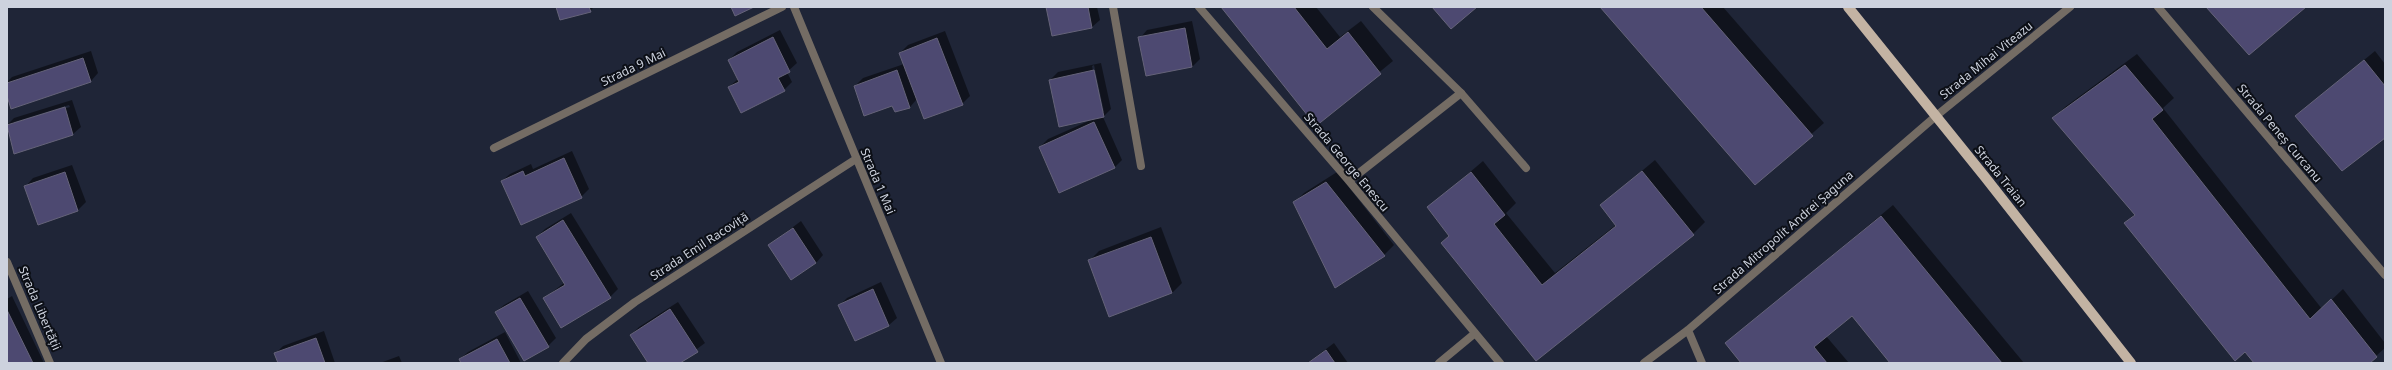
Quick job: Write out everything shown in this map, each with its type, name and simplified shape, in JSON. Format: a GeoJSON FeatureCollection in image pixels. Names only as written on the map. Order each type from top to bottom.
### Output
{"type":"FeatureCollection","features":[{"type":"Feature","properties":{"kind":"main road","name":"Strada Traian"},"geometry":{"type":"LineString","coordinates":[[1848,7],[2131,363]]}},
{"type":"Feature","properties":{"kind":"street","name":"Strada 9 Mai"},"geometry":{"type":"LineString","coordinates":[[494,148],[782,7]]}},
{"type":"Feature","properties":{"kind":"street","name":"Strada 1 Mai"},"geometry":{"type":"LineString","coordinates":[[794,7],[941,363]]}},
{"type":"Feature","properties":{"kind":"street"},"geometry":{"type":"LineString","coordinates":[[1113,7],[1142,166]]}},
{"type":"Feature","properties":{"kind":"street","name":"Strada George Enescu"},"geometry":{"type":"LineString","coordinates":[[1199,7],[1349,181],[1474,334]]}},
{"type":"Feature","properties":{"kind":"street"},"geometry":{"type":"LineString","coordinates":[[1373,7],[1461,93],[1526,168]]}},
{"type":"Feature","properties":{"kind":"street","name":"Strada Mihai Viteazu"},"geometry":{"type":"LineString","coordinates":[[1936,116],[2070,7]]}},
{"type":"Feature","properties":{"kind":"street","name":"Strada Peneș Curcanu"},"geometry":{"type":"LineString","coordinates":[[2158,7],[2385,275]]}},
{"type":"Feature","properties":{"kind":"street"},"geometry":{"type":"LineString","coordinates":[[1349,181],[1461,93]]}},
{"type":"Feature","properties":{"kind":"street","name":"Strada Mitropolit Andrei Șaguna"},"geometry":{"type":"LineString","coordinates":[[1644,363],[1688,330],[1936,116]]}},
{"type":"Feature","properties":{"kind":"street","name":"Strada Emil Racoviță"},"geometry":{"type":"LineString","coordinates":[[563,363],[586,339],[635,302],[856,160]]}},
{"type":"Feature","properties":{"kind":"street","name":"Strada Libertății"},"geometry":{"type":"LineString","coordinates":[[7,262],[50,363]]}},
{"type":"Feature","properties":{"kind":"street"},"geometry":{"type":"LineString","coordinates":[[1688,330],[1702,363]]}},
{"type":"Feature","properties":{"kind":"street"},"geometry":{"type":"LineString","coordinates":[[1438,363],[1474,334],[1500,363]]}},
{"type":"Feature","properties":{"kind":"building"},"geometry":{"type":"Polygon","coordinates":[[[556,7],[589,7],[591,12],[560,20],[556,7]]]}},
{"type":"Feature","properties":{"kind":"building"},"geometry":{"type":"Polygon","coordinates":[[[731,7],[754,7],[735,16],[731,7]]]}},
{"type":"Feature","properties":{"kind":"building"},"geometry":{"type":"Polygon","coordinates":[[[1046,7],[1088,7],[1092,28],[1052,36],[1046,7]]]}},
{"type":"Feature","properties":{"kind":"building"},"geometry":{"type":"Polygon","coordinates":[[[1221,7],[1294,7],[1327,49],[1348,32],[1381,74],[1316,126],[1221,7]]]}},
{"type":"Feature","properties":{"kind":"building"},"geometry":{"type":"Polygon","coordinates":[[[1432,7],[1477,7],[1451,29],[1432,7]]]}},
{"type":"Feature","properties":{"kind":"building"},"geometry":{"type":"Polygon","coordinates":[[[1600,7],[1701,7],[1813,136],[1755,185],[1600,7]]]}},
{"type":"Feature","properties":{"kind":"building"},"geometry":{"type":"Polygon","coordinates":[[[2206,7],[2306,7],[2249,55],[2206,7]]]}},
{"type":"Feature","properties":{"kind":"building"},"geometry":{"type":"Polygon","coordinates":[[[1185,28],[1192,67],[1146,76],[1138,37],[1185,28]]]}},
{"type":"Feature","properties":{"kind":"building"},"geometry":{"type":"Polygon","coordinates":[[[773,37],[790,72],[778,78],[785,91],[741,113],[728,87],[739,82],[728,60],[773,37]]]}},
{"type":"Feature","properties":{"kind":"building"},"geometry":{"type":"Polygon","coordinates":[[[937,38],[963,105],[924,119],[899,53],[937,38]]]}},
{"type":"Feature","properties":{"kind":"building"},"geometry":{"type":"Polygon","coordinates":[[[83,58],[91,82],[11,109],[7,96],[7,83],[83,58]]]}},
{"type":"Feature","properties":{"kind":"building"},"geometry":{"type":"Polygon","coordinates":[[[2364,60],[2385,86],[2385,138],[2342,171],[2295,116],[2364,60]]]}},
{"type":"Feature","properties":{"kind":"building"},"geometry":{"type":"Polygon","coordinates":[[[2125,65],[2163,110],[2152,119],[2310,319],[2331,299],[2377,357],[2370,363],[2254,363],[2245,352],[2235,361],[2124,223],[2135,215],[2052,118],[2125,65]]]}},
{"type":"Feature","properties":{"kind":"building"},"geometry":{"type":"Polygon","coordinates":[[[897,70],[910,108],[895,112],[892,106],[864,116],[854,86],[897,70]]]}},
{"type":"Feature","properties":{"kind":"building"},"geometry":{"type":"Polygon","coordinates":[[[1094,70],[1104,117],[1059,127],[1049,80],[1094,70]]]}},
{"type":"Feature","properties":{"kind":"building"},"geometry":{"type":"Polygon","coordinates":[[[65,107],[73,135],[14,154],[7,125],[65,107]]]}},
{"type":"Feature","properties":{"kind":"building"},"geometry":{"type":"Polygon","coordinates":[[[1094,122],[1115,168],[1059,193],[1039,147],[1094,122]]]}},
{"type":"Feature","properties":{"kind":"building"},"geometry":{"type":"Polygon","coordinates":[[[564,158],[582,198],[521,225],[501,181],[523,171],[525,176],[564,158]]]}},
{"type":"Feature","properties":{"kind":"building"},"geometry":{"type":"Polygon","coordinates":[[[1642,171],[1694,235],[1536,361],[1441,243],[1449,236],[1427,207],[1471,172],[1505,215],[1494,224],[1542,285],[1616,226],[1600,205],[1642,171]]]}},
{"type":"Feature","properties":{"kind":"building"},"geometry":{"type":"Polygon","coordinates":[[[65,172],[78,211],[38,225],[24,186],[65,172]]]}},
{"type":"Feature","properties":{"kind":"building"},"geometry":{"type":"Polygon","coordinates":[[[1326,182],[1385,256],[1335,288],[1293,202],[1326,182]]]}},
{"type":"Feature","properties":{"kind":"building"},"geometry":{"type":"Polygon","coordinates":[[[1881,216],[2002,363],[1890,363],[1852,316],[1814,347],[1827,363],[1741,363],[1725,343],[1881,216]]]}},
{"type":"Feature","properties":{"kind":"building"},"geometry":{"type":"Polygon","coordinates":[[[563,220],[611,298],[561,328],[543,298],[565,285],[536,237],[563,220]]]}},
{"type":"Feature","properties":{"kind":"building"},"geometry":{"type":"Polygon","coordinates":[[[793,228],[816,263],[791,280],[768,245],[793,228]]]}},
{"type":"Feature","properties":{"kind":"building"},"geometry":{"type":"Polygon","coordinates":[[[1151,237],[1172,293],[1109,317],[1088,260],[1151,237]]]}},
{"type":"Feature","properties":{"kind":"building"},"geometry":{"type":"Polygon","coordinates":[[[873,289],[889,326],[855,341],[838,305],[873,289]]]}},
{"type":"Feature","properties":{"kind":"building"},"geometry":{"type":"Polygon","coordinates":[[[520,298],[549,347],[524,361],[495,312],[520,298]]]}},
{"type":"Feature","properties":{"kind":"building"},"geometry":{"type":"Polygon","coordinates":[[[670,309],[698,352],[680,363],[648,363],[630,335],[670,309]]]}},
{"type":"Feature","properties":{"kind":"building"},"geometry":{"type":"Polygon","coordinates":[[[7,310],[33,363],[7,363],[7,310]]]}},
{"type":"Feature","properties":{"kind":"building"},"geometry":{"type":"Polygon","coordinates":[[[316,338],[325,363],[278,363],[274,353],[316,338]]]}},
{"type":"Feature","properties":{"kind":"building"},"geometry":{"type":"Polygon","coordinates":[[[497,339],[510,363],[461,363],[459,359],[497,339]]]}},
{"type":"Feature","properties":{"kind":"building"},"geometry":{"type":"Polygon","coordinates":[[[1326,350],[1335,363],[1308,363],[1326,350]]]}}]}
